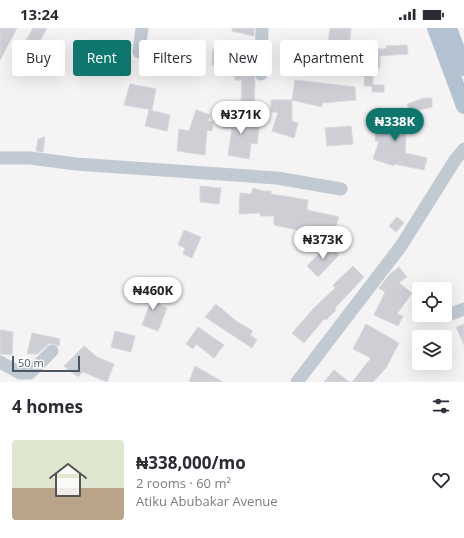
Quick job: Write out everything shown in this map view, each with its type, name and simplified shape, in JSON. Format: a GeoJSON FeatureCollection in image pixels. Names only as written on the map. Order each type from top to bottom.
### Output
{"type":"FeatureCollection","features":[{"type":"Feature","properties":{"kind":"main road"},"geometry":{"type":"LineString","coordinates":[[434,28],[464,106]]}},
{"type":"Feature","properties":{"kind":"main road"},"geometry":{"type":"LineString","coordinates":[[449,28],[464,68]]}},
{"type":"Feature","properties":{"kind":"street"},"geometry":{"type":"LineString","coordinates":[[140,40],[142,28]]}},
{"type":"Feature","properties":{"kind":"street"},"geometry":{"type":"LineString","coordinates":[[262,28],[262,40]]}},
{"type":"Feature","properties":{"kind":"street"},"geometry":{"type":"LineString","coordinates":[[297,382],[401,246],[455,160],[464,149]]}},
{"type":"Feature","properties":{"kind":"street"},"geometry":{"type":"LineString","coordinates":[[0,158],[30,158],[76,164],[277,178],[341,189]]}},
{"type":"Feature","properties":{"kind":"street"},"geometry":{"type":"LineString","coordinates":[[452,314],[464,309]]}},
{"type":"Feature","properties":{"kind":"street"},"geometry":{"type":"LineString","coordinates":[[0,362],[27,374],[30,373],[52,351]]}},
{"type":"Feature","properties":{"kind":"building"},"geometry":{"type":"Polygon","coordinates":[[[0,28],[17,28],[0,60],[0,28]]]}},
{"type":"Feature","properties":{"kind":"building"},"geometry":{"type":"Polygon","coordinates":[[[33,28],[47,28],[40,40],[26,40],[33,28]]]}},
{"type":"Feature","properties":{"kind":"building"},"geometry":{"type":"Polygon","coordinates":[[[232,28],[254,28],[254,36],[232,31],[232,28]]]}},
{"type":"Feature","properties":{"kind":"building"},"geometry":{"type":"Polygon","coordinates":[[[330,28],[351,28],[350,40],[328,40],[330,28]]]}},
{"type":"Feature","properties":{"kind":"building"},"geometry":{"type":"Polygon","coordinates":[[[407,45],[408,54],[380,56],[380,68],[378,68],[378,49],[386,49],[386,46],[407,45]]]}},
{"type":"Feature","properties":{"kind":"building"},"geometry":{"type":"Polygon","coordinates":[[[213,49],[214,49],[214,65],[212,65],[213,49]]]}},
{"type":"Feature","properties":{"kind":"building"},"geometry":{"type":"Polygon","coordinates":[[[235,76],[254,76],[254,104],[241,103],[242,80],[235,80],[235,76]]]}},
{"type":"Feature","properties":{"kind":"building"},"geometry":{"type":"Polygon","coordinates":[[[365,76],[373,76],[373,85],[384,85],[384,92],[372,92],[372,86],[364,86],[365,76]]]}},
{"type":"Feature","properties":{"kind":"building"},"geometry":{"type":"Polygon","coordinates":[[[295,80],[355,87],[356,100],[322,103],[322,107],[292,100],[295,80]]]}},
{"type":"Feature","properties":{"kind":"building"},"geometry":{"type":"Polygon","coordinates":[[[130,84],[156,89],[152,110],[124,105],[130,84]]]}},
{"type":"Feature","properties":{"kind":"building"},"geometry":{"type":"Polygon","coordinates":[[[425,98],[432,98],[432,107],[410,112],[407,104],[425,98]]]}},
{"type":"Feature","properties":{"kind":"building"},"geometry":{"type":"Polygon","coordinates":[[[271,100],[292,100],[292,121],[298,123],[294,138],[272,131],[278,112],[271,112],[271,100]]]}},
{"type":"Feature","properties":{"kind":"building"},"geometry":{"type":"Polygon","coordinates":[[[231,107],[239,108],[238,118],[260,122],[257,144],[251,143],[249,159],[228,155],[232,129],[222,128],[223,121],[230,122],[231,107]]]}},
{"type":"Feature","properties":{"kind":"building"},"geometry":{"type":"Polygon","coordinates":[[[149,110],[170,115],[167,131],[145,126],[149,110]]]}},
{"type":"Feature","properties":{"kind":"building"},"geometry":{"type":"Polygon","coordinates":[[[196,110],[210,115],[208,121],[213,122],[212,131],[207,130],[205,155],[177,151],[179,129],[189,131],[196,110]]]}},
{"type":"Feature","properties":{"kind":"building"},"geometry":{"type":"Polygon","coordinates":[[[377,112],[407,115],[405,153],[427,158],[424,170],[394,164],[394,166],[373,159],[379,141],[375,141],[377,112]]]}},
{"type":"Feature","properties":{"kind":"building"},"geometry":{"type":"Polygon","coordinates":[[[351,126],[353,144],[327,146],[325,128],[351,126]]]}},
{"type":"Feature","properties":{"kind":"building"},"geometry":{"type":"Polygon","coordinates":[[[45,137],[43,152],[36,151],[38,139],[45,137]]]}},
{"type":"Feature","properties":{"kind":"building"},"geometry":{"type":"Polygon","coordinates":[[[200,186],[221,188],[219,204],[200,202],[200,186]]]}},
{"type":"Feature","properties":{"kind":"building"},"geometry":{"type":"Polygon","coordinates":[[[253,188],[263,191],[271,191],[271,194],[308,200],[307,210],[339,217],[335,229],[350,233],[347,243],[305,235],[306,232],[274,225],[274,216],[260,216],[260,213],[239,214],[240,193],[251,194],[253,188]]]}},
{"type":"Feature","properties":{"kind":"building"},"geometry":{"type":"Polygon","coordinates":[[[397,217],[404,223],[396,232],[389,226],[397,217]]]}},
{"type":"Feature","properties":{"kind":"building"},"geometry":{"type":"Polygon","coordinates":[[[184,230],[201,237],[192,258],[183,254],[185,248],[178,245],[184,230]]]}},
{"type":"Feature","properties":{"kind":"building"},"geometry":{"type":"Polygon","coordinates":[[[328,244],[339,255],[318,277],[307,266],[328,244]]]}},
{"type":"Feature","properties":{"kind":"building"},"geometry":{"type":"Polygon","coordinates":[[[353,266],[364,277],[335,308],[336,310],[326,320],[324,319],[304,343],[292,333],[314,308],[335,288],[333,285],[353,266]]]}},
{"type":"Feature","properties":{"kind":"building"},"geometry":{"type":"Polygon","coordinates":[[[399,267],[407,277],[399,283],[412,293],[397,314],[403,316],[398,326],[374,315],[385,292],[379,288],[390,274],[399,267]]]}},
{"type":"Feature","properties":{"kind":"building"},"geometry":{"type":"Polygon","coordinates":[[[140,290],[162,299],[160,305],[167,308],[158,331],[142,325],[150,304],[137,299],[140,290]]]}},
{"type":"Feature","properties":{"kind":"building"},"geometry":{"type":"Polygon","coordinates":[[[216,304],[236,321],[253,331],[250,335],[257,340],[252,348],[205,317],[216,304]]]}},
{"type":"Feature","properties":{"kind":"building"},"geometry":{"type":"Polygon","coordinates":[[[366,324],[399,343],[386,368],[373,382],[352,382],[371,358],[353,349],[366,324]]]}},
{"type":"Feature","properties":{"kind":"building"},"geometry":{"type":"Polygon","coordinates":[[[464,324],[464,345],[456,327],[464,324]]]}},
{"type":"Feature","properties":{"kind":"building"},"geometry":{"type":"Polygon","coordinates":[[[198,327],[224,345],[214,358],[196,344],[193,349],[186,344],[198,327]]]}},
{"type":"Feature","properties":{"kind":"building"},"geometry":{"type":"Polygon","coordinates":[[[0,330],[13,332],[12,355],[0,354],[0,330]]]}},
{"type":"Feature","properties":{"kind":"building"},"geometry":{"type":"Polygon","coordinates":[[[115,331],[135,336],[131,352],[111,347],[115,331]]]}},
{"type":"Feature","properties":{"kind":"building"},"geometry":{"type":"Polygon","coordinates":[[[32,333],[60,339],[59,346],[50,343],[37,354],[27,354],[32,333]]]}},
{"type":"Feature","properties":{"kind":"building"},"geometry":{"type":"Polygon","coordinates":[[[84,346],[97,357],[114,364],[107,382],[83,372],[78,377],[64,366],[84,346]]]}},
{"type":"Feature","properties":{"kind":"building"},"geometry":{"type":"Polygon","coordinates":[[[195,366],[223,382],[189,382],[195,366]]]}},
{"type":"Feature","properties":{"kind":"building"},"geometry":{"type":"Polygon","coordinates":[[[334,370],[349,382],[324,382],[334,370]]]}}]}
